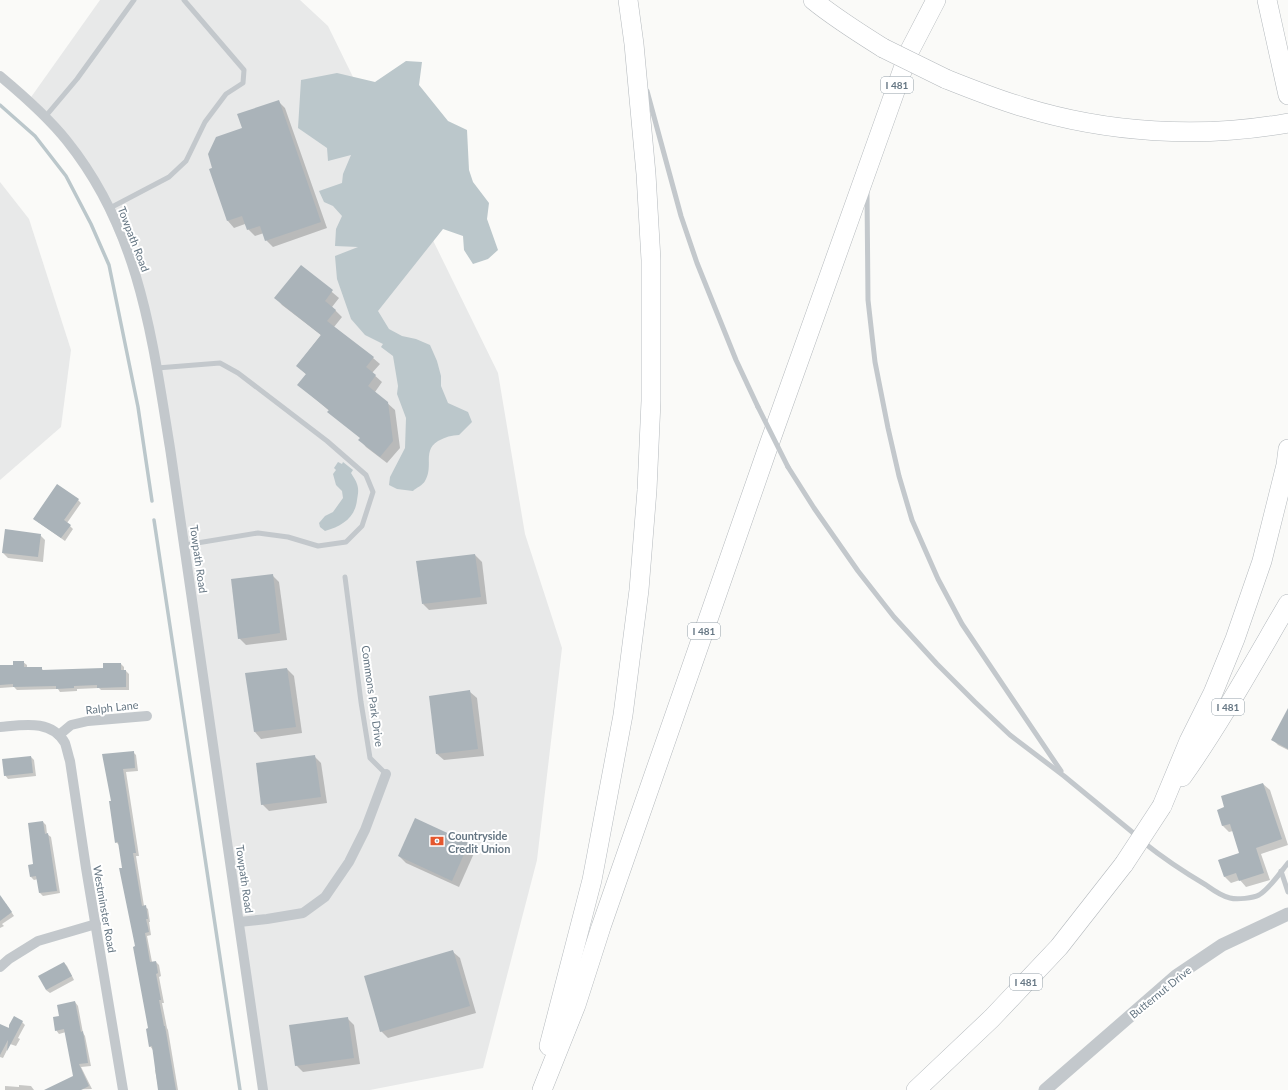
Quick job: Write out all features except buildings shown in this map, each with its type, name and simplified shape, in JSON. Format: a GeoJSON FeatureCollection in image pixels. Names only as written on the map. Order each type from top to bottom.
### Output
{"type":"FeatureCollection","features":[{"type":"Feature","properties":{"kind":"highway"},"geometry":{"type":"LineString","coordinates":[[536,1090],[592,880],[623,715],[639,590],[647,490],[651,401],[651,260],[646,174],[634,44],[628,0]]}},
{"type":"Feature","properties":{"kind":"highway"},"geometry":{"type":"LineString","coordinates":[[813,0],[824,10],[856,32],[883,48],[946,79],[1023,108],[1094,124],[1177,132],[1219,132],[1288,124]]}},
{"type":"Feature","properties":{"kind":"highway","name":"I 481"},"geometry":{"type":"LineString","coordinates":[[542,1090],[576,1005],[601,927],[766,452],[909,52],[936,0]]}},
{"type":"Feature","properties":{"kind":"highway"},"geometry":{"type":"LineString","coordinates":[[1267,0],[1288,95]]}},
{"type":"Feature","properties":{"kind":"highway"},"geometry":{"type":"LineString","coordinates":[[1162,806],[1189,741],[1213,693],[1235,639],[1262,561],[1286,465],[1288,450]]}},
{"type":"Feature","properties":{"kind":"highway","name":"I 481"},"geometry":{"type":"LineString","coordinates":[[916,1090],[992,1018],[1059,947],[1124,864],[1200,752],[1288,604]]}},
{"type":"Feature","properties":{"kind":"street","name":"Towpath Road"},"geometry":{"type":"LineString","coordinates":[[0,76],[29,100],[45,116],[68,142],[88,171],[110,208],[126,244],[142,294],[157,368],[263,1090]]}},
{"type":"Feature","properties":{"kind":"street","name":"Ralph Lane"},"geometry":{"type":"LineString","coordinates":[[59,735],[71,725],[88,721],[147,716]]}},
{"type":"Feature","properties":{"kind":"street"},"geometry":{"type":"LineString","coordinates":[[0,727],[36,725],[52,729],[59,735]]}},
{"type":"Feature","properties":{"kind":"street","name":"Westminster Road"},"geometry":{"type":"LineString","coordinates":[[59,735],[65,744],[70,761],[84,860],[123,1090]]}},
{"type":"Feature","properties":{"kind":"street","name":"Commons Park Drive"},"geometry":{"type":"LineString","coordinates":[[239,922],[302,914],[325,897],[349,862],[365,830],[386,774]]}},
{"type":"Feature","properties":{"kind":"street","name":"Butternut Drive"},"geometry":{"type":"LineString","coordinates":[[1045,1090],[1176,976],[1222,945],[1288,914]]}},
{"type":"Feature","properties":{"kind":"street"},"geometry":{"type":"LineString","coordinates":[[0,967],[9,959],[38,941],[96,924]]}},
{"type":"Feature","properties":{"kind":"lane"},"geometry":{"type":"LineString","coordinates":[[45,116],[77,79],[134,0]]}},
{"type":"Feature","properties":{"kind":"lane"},"geometry":{"type":"LineString","coordinates":[[110,208],[169,177],[186,161],[205,122],[226,94],[243,83],[244,70],[184,0]]}},
{"type":"Feature","properties":{"kind":"lane"},"geometry":{"type":"LineString","coordinates":[[634,44],[642,74]]}},
{"type":"Feature","properties":{"kind":"lane"},"geometry":{"type":"LineString","coordinates":[[646,88],[681,216],[697,263],[736,360],[758,407],[788,467],[814,508],[858,571],[894,617],[975,702],[1010,735],[1064,776],[1153,850],[1220,894],[1230,898],[1251,898],[1260,894],[1288,863]]}},
{"type":"Feature","properties":{"kind":"lane"},"geometry":{"type":"LineString","coordinates":[[866,173],[868,300],[875,362],[899,476],[912,520],[938,579],[962,624],[1064,776]]}},
{"type":"Feature","properties":{"kind":"lane"},"geometry":{"type":"LineString","coordinates":[[157,368],[220,363],[238,373],[327,441],[366,474],[372,492],[362,526],[346,542],[318,546],[288,537],[258,533],[184,546]]}},
{"type":"Feature","properties":{"kind":"lane","name":"Commons Park Drive"},"geometry":{"type":"LineString","coordinates":[[345,577],[361,702],[370,758],[386,774]]}},
{"type":"Feature","properties":{"kind":"lane"},"geometry":{"type":"LineString","coordinates":[[1281,871],[1288,892]]}},
{"type":"Feature","properties":{"kind":"shaded area"},"geometry":{"type":"Polygon","coordinates":[[[100,0],[300,0],[328,26],[498,373],[525,534],[562,648],[537,860],[483,1068],[370,1090],[263,1090],[142,294],[88,171],[29,100],[100,0]]]}},
{"type":"Feature","properties":{"kind":"shaded area"},"geometry":{"type":"Polygon","coordinates":[[[406,61],[422,62],[419,85],[448,121],[467,130],[469,170],[473,182],[489,203],[487,219],[498,250],[488,259],[473,264],[464,250],[463,236],[443,229],[378,311],[389,329],[402,336],[416,339],[430,345],[437,361],[441,376],[441,386],[448,403],[468,412],[472,422],[459,435],[446,437],[433,445],[429,454],[429,470],[424,482],[413,491],[397,489],[389,485],[390,477],[405,448],[406,418],[397,394],[398,386],[393,356],[381,347],[383,344],[365,335],[351,319],[337,279],[335,256],[358,247],[335,246],[336,229],[342,216],[333,206],[324,202],[319,191],[342,183],[343,174],[351,155],[328,161],[327,148],[298,128],[301,80],[337,73],[375,82],[406,61]]]}},
{"type":"Feature","properties":{"kind":"shaded area"},"geometry":{"type":"Polygon","coordinates":[[[0,182],[29,219],[71,350],[61,427],[0,480],[0,182]]]}},
{"type":"Feature","properties":{"kind":"shaded area"},"geometry":{"type":"Polygon","coordinates":[[[338,462],[342,464],[343,462],[353,470],[351,473],[358,488],[356,506],[354,512],[347,520],[337,527],[325,531],[320,527],[319,523],[325,516],[333,512],[343,498],[342,491],[336,485],[333,474],[336,470],[334,468],[338,462]]]}},
{"type":"Feature","properties":{"kind":"waterway"},"geometry":{"type":"LineString","coordinates":[[0,105],[35,136],[66,176],[91,224],[109,265],[138,407],[152,501]]}},
{"type":"Feature","properties":{"kind":"waterway"},"geometry":{"type":"LineString","coordinates":[[154,520],[240,1090]]}},
{"type":"Feature","properties":{"kind":"place","name":"Countryside Credit Union"},"geometry":{"type":"Point","coordinates":[437,841]}}]}
